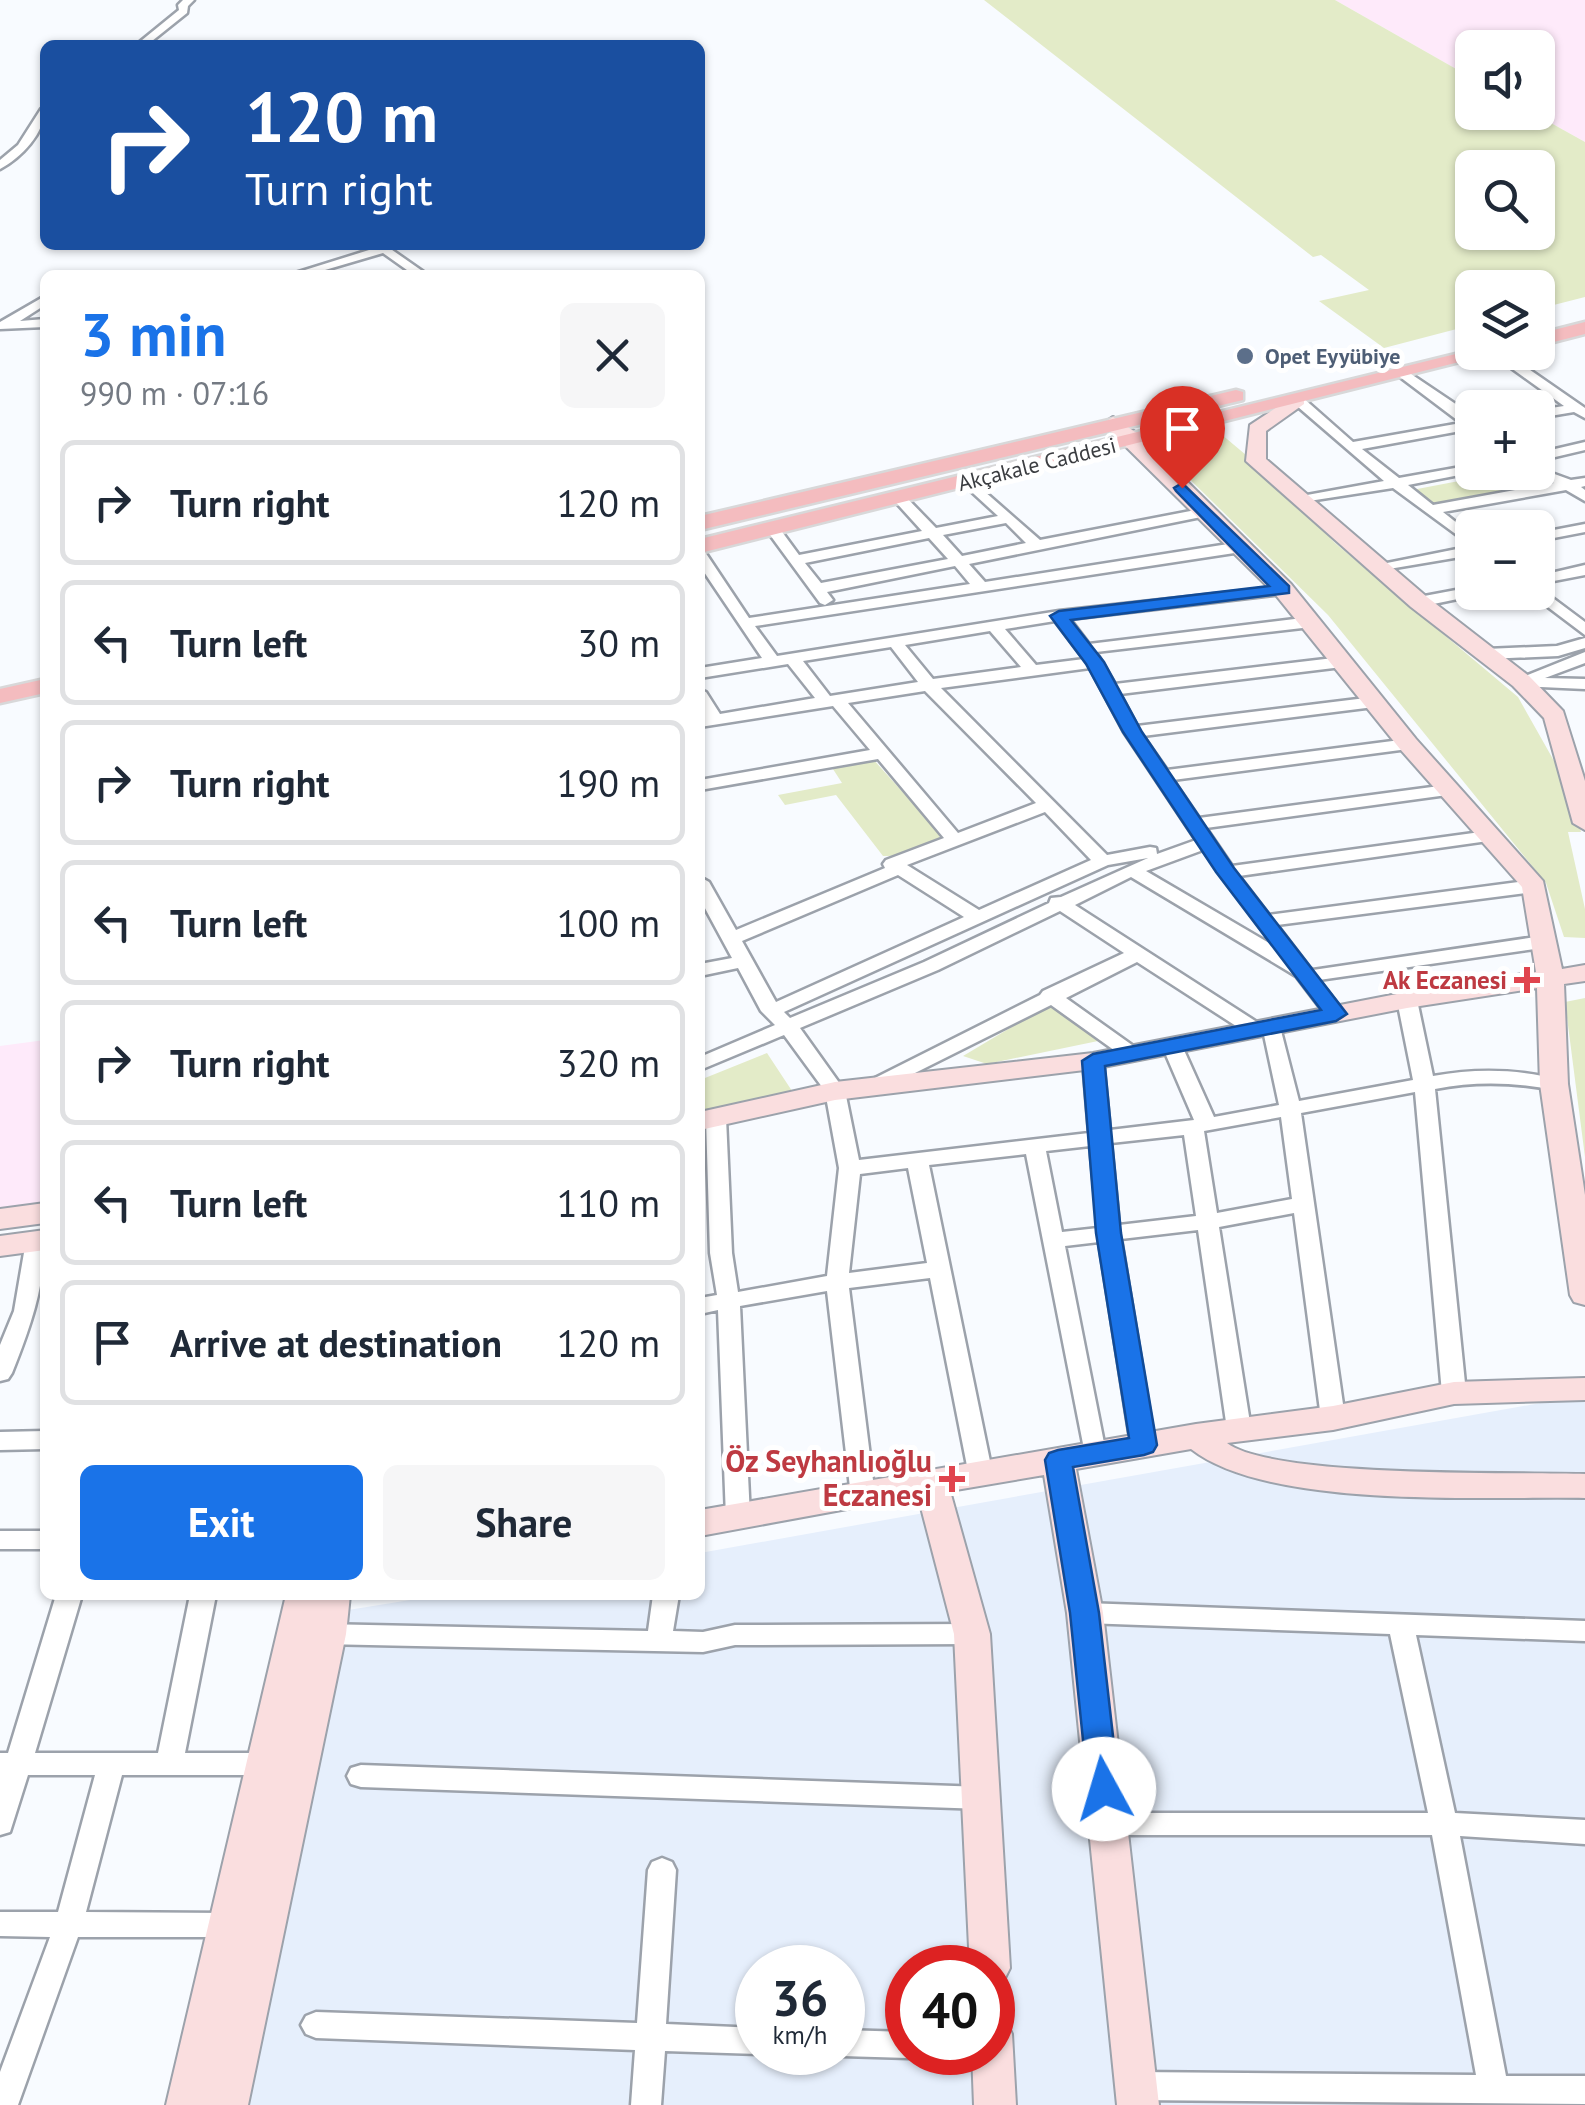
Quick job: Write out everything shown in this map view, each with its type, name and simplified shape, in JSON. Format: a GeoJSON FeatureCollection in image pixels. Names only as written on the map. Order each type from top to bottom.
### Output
{"type":"FeatureCollection","features":[{"type":"Feature","properties":{"kind":"main road"},"geometry":{"type":"LineString","coordinates":[[1555,321],[1585,314]]}},
{"type":"Feature","properties":{"kind":"main road"},"geometry":{"type":"LineString","coordinates":[[1555,336],[1585,328]]}},
{"type":"Feature","properties":{"kind":"main road","name":"Akçakale Caddesi"},"geometry":{"type":"LineString","coordinates":[[705,522],[1455,345]]}},
{"type":"Feature","properties":{"kind":"main road","name":"Akçakale Caddesi"},"geometry":{"type":"LineString","coordinates":[[705,545],[1455,361]]}},
{"type":"Feature","properties":{"kind":"main road"},"geometry":{"type":"LineString","coordinates":[[1297,400],[1257,429],[1256,461],[1419,602],[1521,681],[1554,716],[1584,812]]}},
{"type":"Feature","properties":{"kind":"main road"},"geometry":{"type":"LineString","coordinates":[[1113,423],[1283,590],[1447,790],[1534,886],[1550,978],[1554,1084],[1585,1295]]}},
{"type":"Feature","properties":{"kind":"main road"},"geometry":{"type":"LineString","coordinates":[[0,696],[40,687]]}},
{"type":"Feature","properties":{"kind":"main road"},"geometry":{"type":"LineString","coordinates":[[0,716],[40,707]]}},
{"type":"Feature","properties":{"kind":"main road"},"geometry":{"type":"LineString","coordinates":[[708,1119],[834,1091],[1093,1061],[1407,1000],[1585,973]]}},
{"type":"Feature","properties":{"kind":"main road"},"geometry":{"type":"LineString","coordinates":[[0,1220],[40,1231]]}},
{"type":"Feature","properties":{"kind":"main road"},"geometry":{"type":"LineString","coordinates":[[0,1246],[40,1233]]}},
{"type":"Feature","properties":{"kind":"main road"},"geometry":{"type":"LineString","coordinates":[[705,1522],[863,1496],[980,1471],[1239,1429],[1334,1418],[1454,1393],[1585,1389]]}},
{"type":"Feature","properties":{"kind":"main road"},"geometry":{"type":"LineString","coordinates":[[1196,1436],[1223,1457],[1289,1473],[1356,1481],[1585,1486]]}},
{"type":"Feature","properties":{"kind":"main road"},"geometry":{"type":"LineString","coordinates":[[1076,1456],[1084,1613],[1137,2096]]}},
{"type":"Feature","properties":{"kind":"main road"},"geometry":{"type":"LineString","coordinates":[[932,1482],[972,1634],[989,1945]]}},
{"type":"Feature","properties":{"kind":"main road"},"geometry":{"type":"LineString","coordinates":[[227,2105],[312,1634],[304,1600]]}},
{"type":"Feature","properties":{"kind":"main road"},"geometry":{"type":"LineString","coordinates":[[187,2105],[264,1764],[312,1634],[329,1600]]}},
{"type":"Feature","properties":{"kind":"main road"},"geometry":{"type":"LineString","coordinates":[[994,2075],[995,2105]]}},
{"type":"Feature","properties":{"kind":"street"},"geometry":{"type":"LineString","coordinates":[[148,40],[184,11],[188,0]]}},
{"type":"Feature","properties":{"kind":"street"},"geometry":{"type":"LineString","coordinates":[[0,166],[22,147],[40,120]]}},
{"type":"Feature","properties":{"kind":"street"},"geometry":{"type":"LineString","coordinates":[[22,147],[40,148]]}},
{"type":"Feature","properties":{"kind":"street"},"geometry":{"type":"LineString","coordinates":[[313,270],[382,250]]}},
{"type":"Feature","properties":{"kind":"street"},"geometry":{"type":"LineString","coordinates":[[386,250],[415,270]]}},
{"type":"Feature","properties":{"kind":"street"},"geometry":{"type":"LineString","coordinates":[[1,326],[40,303]]}},
{"type":"Feature","properties":{"kind":"street"},"geometry":{"type":"LineString","coordinates":[[1,326],[40,323]]}},
{"type":"Feature","properties":{"kind":"street"},"geometry":{"type":"LineString","coordinates":[[1519,370],[1563,399],[1582,406]]}},
{"type":"Feature","properties":{"kind":"street"},"geometry":{"type":"LineString","coordinates":[[1404,374],[1455,410]]}},
{"type":"Feature","properties":{"kind":"street"},"geometry":{"type":"LineString","coordinates":[[1297,400],[1455,529]]}},
{"type":"Feature","properties":{"kind":"street"},"geometry":{"type":"LineString","coordinates":[[1555,411],[1582,406]]}},
{"type":"Feature","properties":{"kind":"street"},"geometry":{"type":"LineString","coordinates":[[1350,447],[1455,429]]}},
{"type":"Feature","properties":{"kind":"street"},"geometry":{"type":"LineString","coordinates":[[1555,453],[1585,446]]}},
{"type":"Feature","properties":{"kind":"street"},"geometry":{"type":"LineString","coordinates":[[1301,500],[1455,473]]}},
{"type":"Feature","properties":{"kind":"street"},"geometry":{"type":"LineString","coordinates":[[1555,479],[1585,497]]}},
{"type":"Feature","properties":{"kind":"street"},"geometry":{"type":"LineString","coordinates":[[968,481],[1038,546]]}},
{"type":"Feature","properties":{"kind":"street"},"geometry":{"type":"LineString","coordinates":[[1429,510],[1585,482]]}},
{"type":"Feature","properties":{"kind":"street"},"geometry":{"type":"LineString","coordinates":[[899,498],[982,588]]}},
{"type":"Feature","properties":{"kind":"street"},"geometry":{"type":"LineString","coordinates":[[816,589],[1206,512]]}},
{"type":"Feature","properties":{"kind":"street"},"geometry":{"type":"LineString","coordinates":[[796,560],[1009,518]]}},
{"type":"Feature","properties":{"kind":"street"},"geometry":{"type":"LineString","coordinates":[[772,528],[832,610]]}},
{"type":"Feature","properties":{"kind":"street"},"geometry":{"type":"LineString","coordinates":[[1555,534],[1585,528]]}},
{"type":"Feature","properties":{"kind":"street"},"geometry":{"type":"LineString","coordinates":[[745,624],[1242,547]]}},
{"type":"Feature","properties":{"kind":"street"},"geometry":{"type":"LineString","coordinates":[[1382,568],[1455,554]]}},
{"type":"Feature","properties":{"kind":"street"},"geometry":{"type":"LineString","coordinates":[[705,562],[772,661]]}},
{"type":"Feature","properties":{"kind":"street"},"geometry":{"type":"LineString","coordinates":[[1555,576],[1585,570]]}},
{"type":"Feature","properties":{"kind":"street"},"geometry":{"type":"LineString","coordinates":[[705,672],[1059,616],[1283,590]]}},
{"type":"Feature","properties":{"kind":"street"},"geometry":{"type":"LineString","coordinates":[[1419,602],[1455,595]]}},
{"type":"Feature","properties":{"kind":"street"},"geometry":{"type":"LineString","coordinates":[[1555,606],[1585,630]]}},
{"type":"Feature","properties":{"kind":"street"},"geometry":{"type":"LineString","coordinates":[[1059,616],[1090,656],[1132,732],[1226,872],[1336,1014]]}},
{"type":"Feature","properties":{"kind":"street"},"geometry":{"type":"LineString","coordinates":[[708,721],[1311,622]]}},
{"type":"Feature","properties":{"kind":"street"},"geometry":{"type":"LineString","coordinates":[[994,626],[1032,670]]}},
{"type":"Feature","properties":{"kind":"street"},"geometry":{"type":"LineString","coordinates":[[894,641],[929,685],[1104,861]]}},
{"type":"Feature","properties":{"kind":"street"},"geometry":{"type":"LineString","coordinates":[[1486,654],[1558,651],[1585,642]]}},
{"type":"Feature","properties":{"kind":"street"},"geometry":{"type":"LineString","coordinates":[[792,658],[882,752],[956,840]]}},
{"type":"Feature","properties":{"kind":"street"},"geometry":{"type":"LineString","coordinates":[[1521,681],[1585,658]]}},
{"type":"Feature","properties":{"kind":"street"},"geometry":{"type":"LineString","coordinates":[[1109,690],[1342,662]]}},
{"type":"Feature","properties":{"kind":"street"},"geometry":{"type":"LineString","coordinates":[[1521,681],[1585,684]]}},
{"type":"Feature","properties":{"kind":"street"},"geometry":{"type":"LineString","coordinates":[[1132,732],[1374,702]]}},
{"type":"Feature","properties":{"kind":"street"},"geometry":{"type":"LineString","coordinates":[[1164,776],[1408,744]]}},
{"type":"Feature","properties":{"kind":"street"},"geometry":{"type":"LineString","coordinates":[[705,784],[882,752]]}},
{"type":"Feature","properties":{"kind":"street"},"geometry":{"type":"LineString","coordinates":[[1195,824],[1447,790]]}},
{"type":"Feature","properties":{"kind":"street"},"geometry":{"type":"LineString","coordinates":[[978,916],[892,864],[1048,805]]}},
{"type":"Feature","properties":{"kind":"street"},"geometry":{"type":"LineString","coordinates":[[1226,872],[1488,836]]}},
{"type":"Feature","properties":{"kind":"street"},"geometry":{"type":"LineString","coordinates":[[770,1012],[1104,861],[1207,842]]}},
{"type":"Feature","properties":{"kind":"street"},"geometry":{"type":"LineString","coordinates":[[705,1062],[931,966],[1058,902],[1207,842]]}},
{"type":"Feature","properties":{"kind":"street"},"geometry":{"type":"LineString","coordinates":[[730,939],[900,868]]}},
{"type":"Feature","properties":{"kind":"street"},"geometry":{"type":"LineString","coordinates":[[1132,870],[1310,976],[1542,942]]}},
{"type":"Feature","properties":{"kind":"street"},"geometry":{"type":"LineString","coordinates":[[1264,921],[1534,886]]}},
{"type":"Feature","properties":{"kind":"street"},"geometry":{"type":"LineString","coordinates":[[705,892],[770,1012],[788,1026],[834,1091],[850,1168],[836,1282],[863,1496]]}},
{"type":"Feature","properties":{"kind":"street"},"geometry":{"type":"LineString","coordinates":[[1058,902],[1265,1029],[1290,1109],[1334,1418]]}},
{"type":"Feature","properties":{"kind":"street"},"geometry":{"type":"LineString","coordinates":[[869,1089],[1050,995],[1140,954]]}},
{"type":"Feature","properties":{"kind":"street"},"geometry":{"type":"LineString","coordinates":[[705,969],[741,962]]}},
{"type":"Feature","properties":{"kind":"street"},"geometry":{"type":"LineString","coordinates":[[1050,995],[1132,1054]]}},
{"type":"Feature","properties":{"kind":"street"},"geometry":{"type":"LineString","coordinates":[[1407,1000],[1424,1082],[1454,1393]]}},
{"type":"Feature","properties":{"kind":"street"},"geometry":{"type":"LineString","coordinates":[[1173,1048],[1199,1125],[1206,1222],[1239,1429]]}},
{"type":"Feature","properties":{"kind":"street"},"geometry":{"type":"LineString","coordinates":[[1093,1061],[1109,1233],[1144,1445]]}},
{"type":"Feature","properties":{"kind":"street"},"geometry":{"type":"LineString","coordinates":[[850,1168],[1199,1125],[1469,1076],[1519,1077],[1554,1084]]}},
{"type":"Feature","properties":{"kind":"street"},"geometry":{"type":"LineString","coordinates":[[708,1119],[730,1302],[738,1517]]}},
{"type":"Feature","properties":{"kind":"street"},"geometry":{"type":"LineString","coordinates":[[1035,1146],[1053,1240],[1076,1456]]}},
{"type":"Feature","properties":{"kind":"street"},"geometry":{"type":"LineString","coordinates":[[917,1160],[955,1367],[980,1471]]}},
{"type":"Feature","properties":{"kind":"street"},"geometry":{"type":"LineString","coordinates":[[1053,1240],[1206,1222],[1304,1204]]}},
{"type":"Feature","properties":{"kind":"street"},"geometry":{"type":"LineString","coordinates":[[2,1358],[26,1311],[40,1242]]}},
{"type":"Feature","properties":{"kind":"street"},"geometry":{"type":"LineString","coordinates":[[705,1305],[939,1269]]}},
{"type":"Feature","properties":{"kind":"street"},"geometry":{"type":"LineString","coordinates":[[0,1441],[40,1440]]}},
{"type":"Feature","properties":{"kind":"street"},"geometry":{"type":"LineString","coordinates":[[0,1540],[40,1540]]}},
{"type":"Feature","properties":{"kind":"street"},"geometry":{"type":"LineString","coordinates":[[0,1824],[9,1764],[67,1600]]}},
{"type":"Feature","properties":{"kind":"street"},"geometry":{"type":"LineString","coordinates":[[169,1764],[202,1600]]}},
{"type":"Feature","properties":{"kind":"street"},"geometry":{"type":"LineString","coordinates":[[659,1641],[665,1600]]}},
{"type":"Feature","properties":{"kind":"street"},"geometry":{"type":"LineString","coordinates":[[1084,1613],[1585,1630]]}},
{"type":"Feature","properties":{"kind":"street"},"geometry":{"type":"LineString","coordinates":[[1400,1622],[1444,1824],[1495,2096]]}},
{"type":"Feature","properties":{"kind":"street"},"geometry":{"type":"LineString","coordinates":[[312,1634],[703,1642],[736,1635],[972,1634]]}},
{"type":"Feature","properties":{"kind":"street"},"geometry":{"type":"LineString","coordinates":[[9,1764],[264,1764]]}},
{"type":"Feature","properties":{"kind":"street"},"geometry":{"type":"LineString","coordinates":[[3,2105],[68,1923],[112,1764]]}},
{"type":"Feature","properties":{"kind":"street"},"geometry":{"type":"LineString","coordinates":[[360,1776],[982,1798]]}},
{"type":"Feature","properties":{"kind":"street"},"geometry":{"type":"LineString","coordinates":[[1107,1824],[1444,1824],[1585,1832]]}},
{"type":"Feature","properties":{"kind":"street"},"geometry":{"type":"LineString","coordinates":[[646,2105],[662,1870]]}},
{"type":"Feature","properties":{"kind":"street"},"geometry":{"type":"LineString","coordinates":[[0,1924],[226,1924]]}},
{"type":"Feature","properties":{"kind":"street"},"geometry":{"type":"LineString","coordinates":[[316,2024],[735,2040]]}},
{"type":"Feature","properties":{"kind":"street"},"geometry":{"type":"LineString","coordinates":[[1137,2096],[1495,2096],[1585,2090]]}},
{"type":"Feature","properties":{"kind":"shaded area"},"geometry":{"type":"Polygon","coordinates":[[[1335,0],[1585,0],[1585,142],[1555,125],[1555,30],[1455,30],[1455,68],[1335,0]]]}},
{"type":"Feature","properties":{"kind":"shaded area"},"geometry":{"type":"Polygon","coordinates":[[[40,1041],[40,1205],[0,1210],[0,1046],[40,1041]]]}},
{"type":"Feature","properties":{"kind":"shaded area"},"geometry":{"type":"Polygon","coordinates":[[[1585,1395],[1585,2105],[216,2105],[311,1616],[410,1600],[705,1600],[705,1552],[1585,1395]]]}},
{"type":"Feature","properties":{"kind":"green space"},"geometry":{"type":"Polygon","coordinates":[[[984,0],[1335,0],[1455,68],[1455,130],[1555,130],[1555,125],[1585,142],[1585,297],[1555,305],[1555,270],[1455,270],[1455,329],[1384,348],[1319,301],[1369,290],[1321,255],[1313,257],[984,0]]]}},
{"type":"Feature","properties":{"kind":"green space"},"geometry":{"type":"Polygon","coordinates":[[[1221,434],[1271,476],[1335,543],[1518,697],[1571,791],[1581,832],[1568,832],[1585,909],[1585,938],[1564,937],[1546,883],[1328,615],[1164,454],[1221,434]]]}},
{"type":"Feature","properties":{"kind":"green space"},"geometry":{"type":"Polygon","coordinates":[[[1455,482],[1455,490],[1509,490],[1433,504],[1412,490],[1455,482]]]}},
{"type":"Feature","properties":{"kind":"green space"},"geometry":{"type":"Polygon","coordinates":[[[872,758],[936,829],[940,837],[934,842],[913,852],[883,856],[836,795],[785,805],[778,795],[842,783],[831,766],[872,758]]]}},
{"type":"Feature","properties":{"kind":"green space"},"geometry":{"type":"Polygon","coordinates":[[[1585,998],[1585,1157],[1565,1002],[1585,998]]]}},
{"type":"Feature","properties":{"kind":"green space"},"geometry":{"type":"Polygon","coordinates":[[[1050,1004],[1098,1041],[987,1064],[963,1056],[1050,1004]]]}},
{"type":"Feature","properties":{"kind":"green space"},"geometry":{"type":"Polygon","coordinates":[[[767,1053],[794,1094],[705,1111],[705,1078],[767,1053]]]}},
{"type":"Feature","properties":{"kind":"place","name":"Opet Eyyübiye"},"geometry":{"type":"Point","coordinates":[1245,356]}},
{"type":"Feature","properties":{"kind":"place","name":"Ak Eczanesi"},"geometry":{"type":"Point","coordinates":[1527,980]}},
{"type":"Feature","properties":{"kind":"place","name":"Öz Seyhanlıoğlu Eczanesi"},"geometry":{"type":"Point","coordinates":[952,1479]}},
{"type":"Feature","properties":{"kind":"route"},"geometry":{"type":"LineString","coordinates":[[1104,1789],[1084,1613],[1058,1460],[1144,1445],[1109,1233],[1093,1061],[1336,1014],[1226,872],[1132,732],[1094,662],[1059,616],[1283,590],[1182,488]]}}]}
